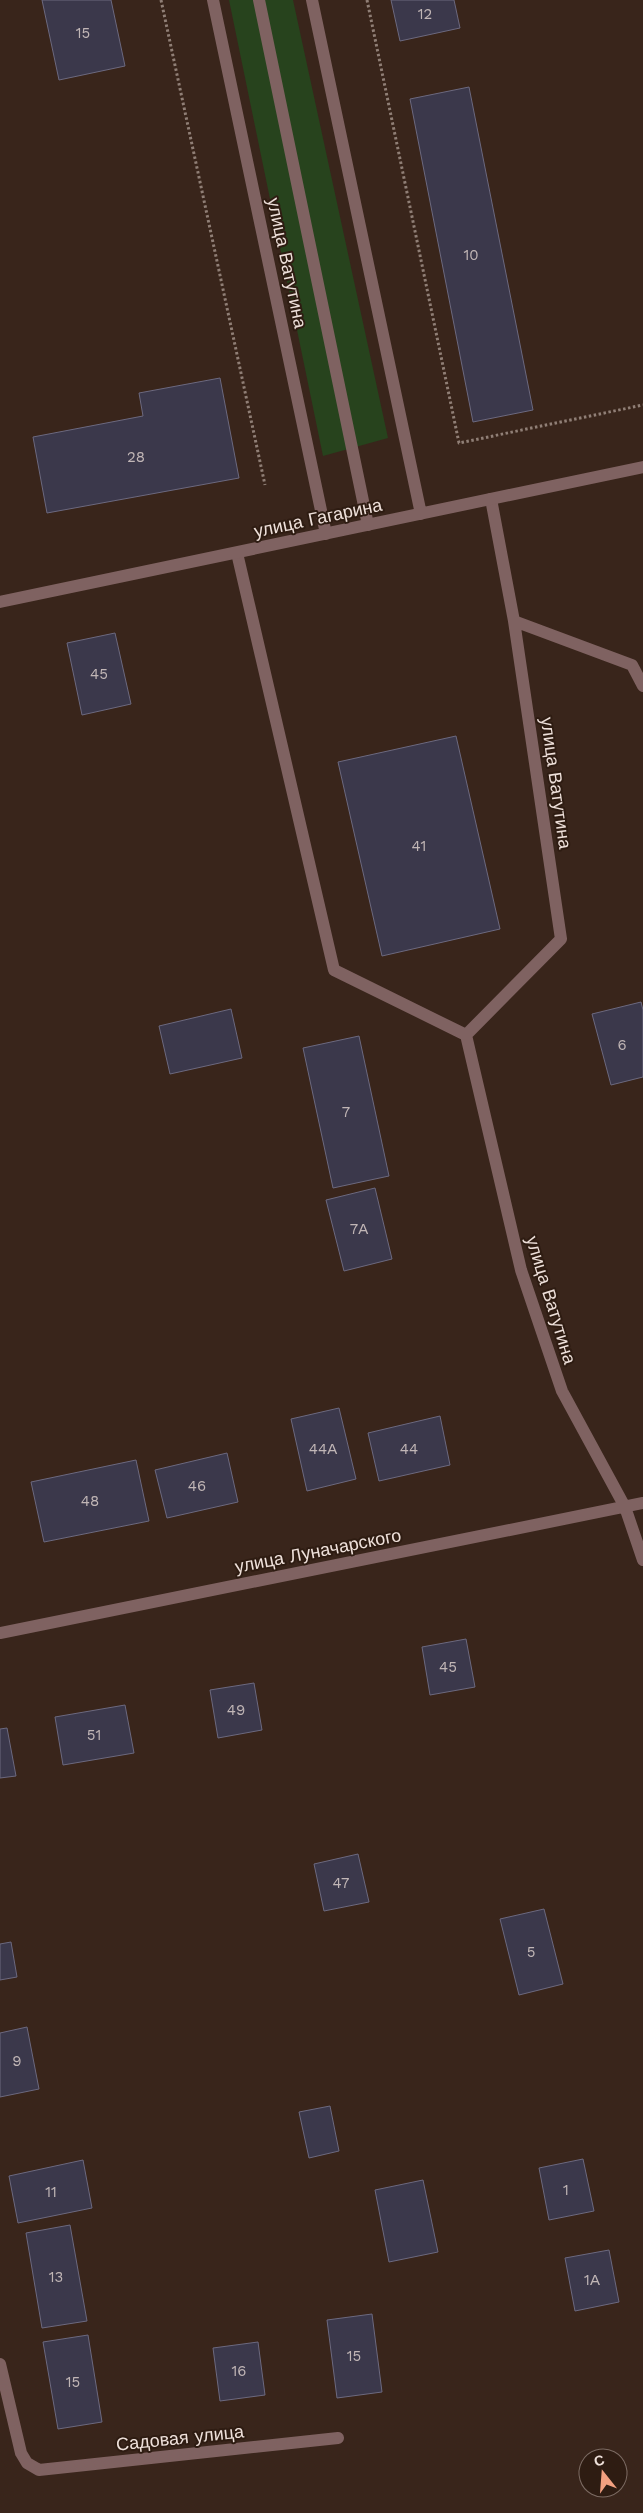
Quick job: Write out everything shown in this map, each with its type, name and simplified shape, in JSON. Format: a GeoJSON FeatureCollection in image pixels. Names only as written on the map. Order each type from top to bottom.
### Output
{"type":"FeatureCollection","features":[{"type":"Feature","properties":{"kind":"street","name":"улица Ватутина"},"geometry":{"type":"LineString","coordinates":[[213,0],[326,534]]}},
{"type":"Feature","properties":{"kind":"street"},"geometry":{"type":"LineString","coordinates":[[259,0],[368,525]]}},
{"type":"Feature","properties":{"kind":"street"},"geometry":{"type":"LineString","coordinates":[[312,0],[421,514]]}},
{"type":"Feature","properties":{"kind":"street","name":"улица Гагарина"},"geometry":{"type":"LineString","coordinates":[[0,602],[643,467]]}},
{"type":"Feature","properties":{"kind":"street","name":"улица Ватутина"},"geometry":{"type":"LineString","coordinates":[[491,499],[514,621],[561,939],[466,1035],[524,1280],[562,1391],[626,1507],[643,1560]]}},
{"type":"Feature","properties":{"kind":"street"},"geometry":{"type":"LineString","coordinates":[[237,552],[334,970],[466,1035]]}},
{"type":"Feature","properties":{"kind":"street"},"geometry":{"type":"LineString","coordinates":[[514,621],[632,665],[643,686]]}},
{"type":"Feature","properties":{"kind":"street","name":"улица Луначарского"},"geometry":{"type":"LineString","coordinates":[[0,1633],[643,1503]]}},
{"type":"Feature","properties":{"kind":"street","name":"Садовая улица"},"geometry":{"type":"LineString","coordinates":[[0,2364],[19,2448],[27,2463],[39,2470],[338,2438]]}},
{"type":"Feature","properties":{"kind":"path"},"geometry":{"type":"LineString","coordinates":[[161,0],[265,485]]}},
{"type":"Feature","properties":{"kind":"path"},"geometry":{"type":"LineString","coordinates":[[367,0],[459,443],[643,405]]}},
{"type":"Feature","properties":{"kind":"green space"},"geometry":{"type":"Polygon","coordinates":[[[229,0],[293,0],[388,438],[323,456],[229,0]]]}},
{"type":"Feature","properties":{"kind":"building"},"geometry":{"type":"Polygon","coordinates":[[[42,0],[111,0],[125,66],[59,80],[42,0]]]}},
{"type":"Feature","properties":{"kind":"building"},"geometry":{"type":"Polygon","coordinates":[[[391,0],[454,0],[460,28],[400,41],[391,0]]]}},
{"type":"Feature","properties":{"kind":"building"},"geometry":{"type":"Polygon","coordinates":[[[469,87],[533,410],[473,422],[410,99],[469,87]]]}},
{"type":"Feature","properties":{"kind":"building"},"geometry":{"type":"Polygon","coordinates":[[[220,378],[239,478],[47,513],[33,437],[143,416],[139,393],[220,378]]]}},
{"type":"Feature","properties":{"kind":"building"},"geometry":{"type":"Polygon","coordinates":[[[115,633],[131,704],[82,715],[67,643],[115,633]]]}},
{"type":"Feature","properties":{"kind":"building"},"geometry":{"type":"Polygon","coordinates":[[[456,736],[500,929],[382,956],[338,762],[456,736]]]}},
{"type":"Feature","properties":{"kind":"building"},"geometry":{"type":"Polygon","coordinates":[[[641,1002],[643,1010],[643,1077],[611,1085],[592,1014],[641,1002]]]}},
{"type":"Feature","properties":{"kind":"building"},"geometry":{"type":"Polygon","coordinates":[[[231,1009],[242,1058],[170,1074],[159,1026],[231,1009]]]}},
{"type":"Feature","properties":{"kind":"building"},"geometry":{"type":"Polygon","coordinates":[[[359,1036],[389,1176],[333,1188],[303,1048],[359,1036]]]}},
{"type":"Feature","properties":{"kind":"building"},"geometry":{"type":"Polygon","coordinates":[[[375,1188],[392,1259],[344,1271],[326,1200],[375,1188]]]}},
{"type":"Feature","properties":{"kind":"building"},"geometry":{"type":"Polygon","coordinates":[[[339,1408],[356,1479],[307,1491],[291,1419],[339,1408]]]}},
{"type":"Feature","properties":{"kind":"building"},"geometry":{"type":"Polygon","coordinates":[[[440,1416],[450,1465],[379,1481],[368,1433],[440,1416]]]}},
{"type":"Feature","properties":{"kind":"building"},"geometry":{"type":"Polygon","coordinates":[[[227,1453],[238,1502],[167,1518],[155,1470],[227,1453]]]}},
{"type":"Feature","properties":{"kind":"building"},"geometry":{"type":"Polygon","coordinates":[[[136,1460],[149,1521],[44,1542],[31,1482],[136,1460]]]}},
{"type":"Feature","properties":{"kind":"building"},"geometry":{"type":"Polygon","coordinates":[[[466,1639],[475,1687],[430,1695],[422,1647],[466,1639]]]}},
{"type":"Feature","properties":{"kind":"building"},"geometry":{"type":"Polygon","coordinates":[[[254,1683],[262,1730],[218,1738],[210,1690],[254,1683]]]}},
{"type":"Feature","properties":{"kind":"building"},"geometry":{"type":"Polygon","coordinates":[[[125,1705],[134,1753],[63,1765],[55,1717],[125,1705]]]}},
{"type":"Feature","properties":{"kind":"building"},"geometry":{"type":"Polygon","coordinates":[[[7,1728],[16,1776],[0,1778],[0,1729],[7,1728]]]}},
{"type":"Feature","properties":{"kind":"building"},"geometry":{"type":"Polygon","coordinates":[[[358,1854],[369,1902],[324,1911],[314,1864],[358,1854]]]}},
{"type":"Feature","properties":{"kind":"building"},"geometry":{"type":"Polygon","coordinates":[[[544,1909],[563,1984],[519,1995],[500,1919],[544,1909]]]}},
{"type":"Feature","properties":{"kind":"building"},"geometry":{"type":"Polygon","coordinates":[[[11,1942],[17,1977],[0,1980],[0,1944],[11,1942]]]}},
{"type":"Feature","properties":{"kind":"building"},"geometry":{"type":"Polygon","coordinates":[[[27,2027],[39,2089],[0,2097],[0,2033],[27,2027]]]}},
{"type":"Feature","properties":{"kind":"building"},"geometry":{"type":"Polygon","coordinates":[[[330,2106],[339,2151],[309,2158],[299,2112],[330,2106]]]}},
{"type":"Feature","properties":{"kind":"building"},"geometry":{"type":"Polygon","coordinates":[[[583,2159],[594,2211],[549,2220],[539,2168],[583,2159]]]}},
{"type":"Feature","properties":{"kind":"building"},"geometry":{"type":"Polygon","coordinates":[[[83,2160],[92,2208],[18,2223],[9,2176],[83,2160]]]}},
{"type":"Feature","properties":{"kind":"building"},"geometry":{"type":"Polygon","coordinates":[[[423,2180],[438,2252],[389,2262],[375,2190],[423,2180]]]}},
{"type":"Feature","properties":{"kind":"building"},"geometry":{"type":"Polygon","coordinates":[[[70,2225],[87,2321],[42,2328],[26,2233],[70,2225]]]}},
{"type":"Feature","properties":{"kind":"building"},"geometry":{"type":"Polygon","coordinates":[[[609,2250],[619,2302],[575,2311],[565,2258],[609,2250]]]}},
{"type":"Feature","properties":{"kind":"building"},"geometry":{"type":"Polygon","coordinates":[[[372,2314],[382,2392],[337,2398],[327,2320],[372,2314]]]}},
{"type":"Feature","properties":{"kind":"building"},"geometry":{"type":"Polygon","coordinates":[[[88,2335],[102,2422],[58,2429],[43,2342],[88,2335]]]}},
{"type":"Feature","properties":{"kind":"building"},"geometry":{"type":"Polygon","coordinates":[[[258,2342],[265,2395],[220,2401],[213,2348],[258,2342]]]}}]}
